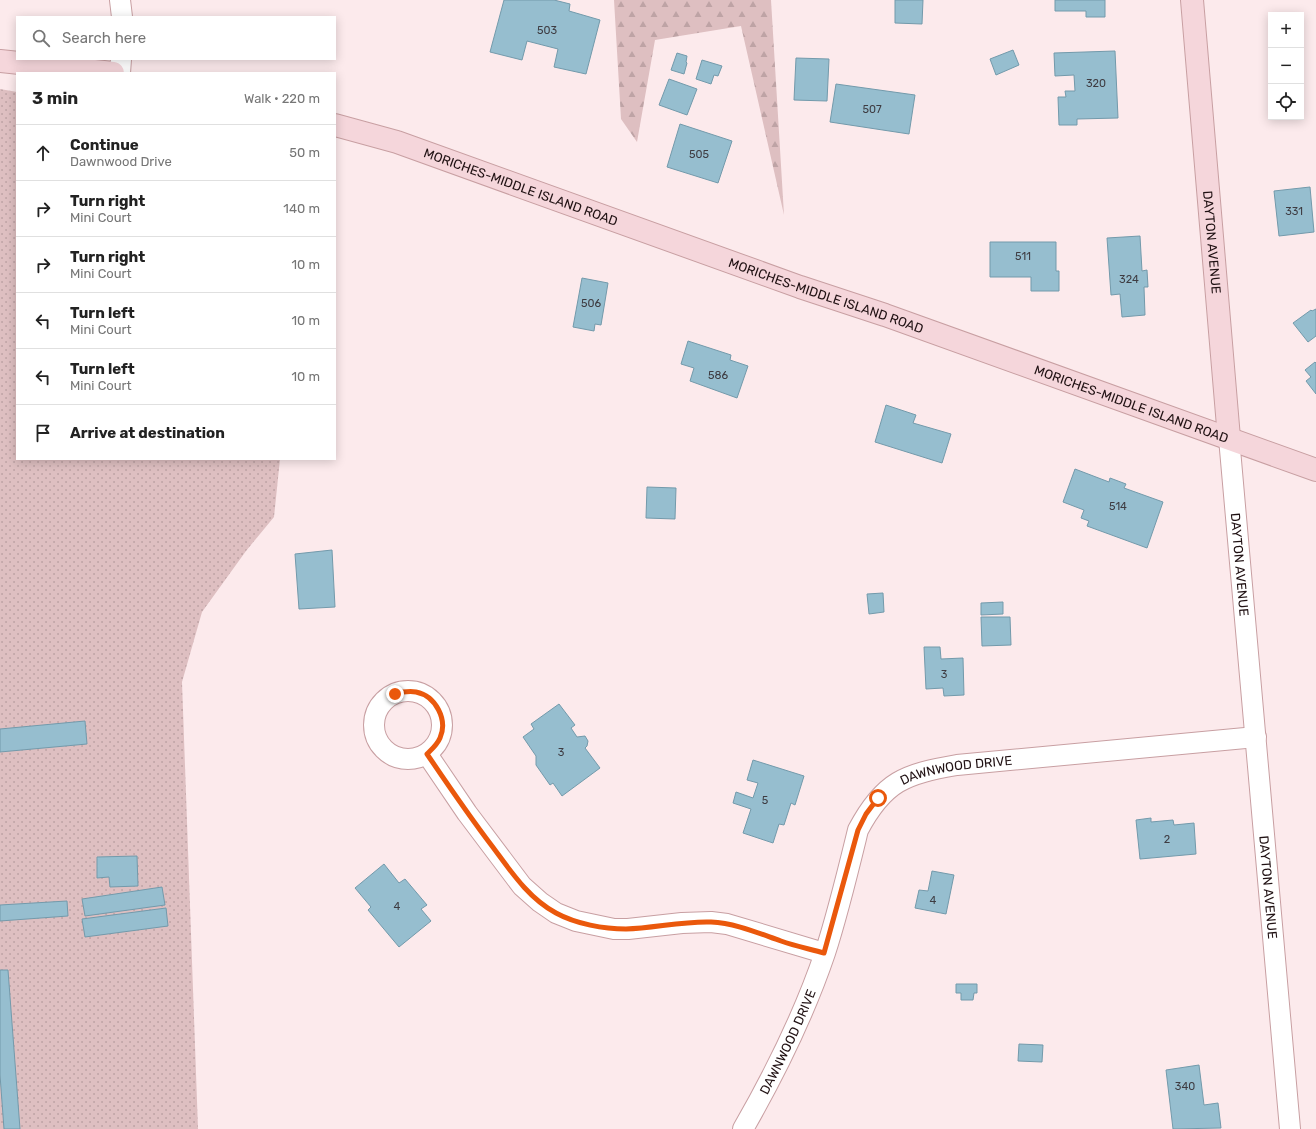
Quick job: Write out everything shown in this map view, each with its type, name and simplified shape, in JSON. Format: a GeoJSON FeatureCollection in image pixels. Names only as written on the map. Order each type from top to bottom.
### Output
{"type":"FeatureCollection","features":[{"type":"Feature","properties":{"kind":"main road","name":"DAYTON AVENUE"},"geometry":{"type":"LineString","coordinates":[[1192,0],[1229,438]]}},
{"type":"Feature","properties":{"kind":"main road"},"geometry":{"type":"LineString","coordinates":[[0,61],[104,72]]}},
{"type":"Feature","properties":{"kind":"main road","name":"MORICHES-MIDDLE ISLAND ROAD"},"geometry":{"type":"LineString","coordinates":[[336,124],[397,142],[1316,470]]}},
{"type":"Feature","properties":{"kind":"street"},"geometry":{"type":"LineString","coordinates":[[120,0],[122,16]]}},
{"type":"Feature","properties":{"kind":"street"},"geometry":{"type":"LineString","coordinates":[[120,72],[121,60]]}},
{"type":"Feature","properties":{"kind":"street","name":"DAYTON AVENUE"},"geometry":{"type":"LineString","coordinates":[[1229,438],[1290,1129]]}},
{"type":"Feature","properties":{"kind":"street","name":"DAWNWOOD DRIVE"},"geometry":{"type":"LineString","coordinates":[[743,1129],[768,1084],[809,993],[824,953],[858,830],[866,814],[878,798],[894,784],[912,774],[951,766],[992,761],[1256,738]]}},
{"type":"Feature","properties":{"kind":"street"},"geometry":{"type":"LineString","coordinates":[[427,754],[522,886],[540,902],[556,913],[576,921],[614,929],[628,929],[682,922],[711,922],[728,924],[824,953]]}},
{"type":"Feature","properties":{"kind":"green space"},"geometry":{"type":"Polygon","coordinates":[[[614,0],[771,0],[784,215],[741,26],[655,40],[637,142],[621,119],[614,0]]]}},
{"type":"Feature","properties":{"kind":"green space"},"geometry":{"type":"Polygon","coordinates":[[[0,89],[16,92],[16,460],[280,460],[274,517],[246,551],[202,612],[182,682],[198,1129],[0,1129],[0,89]]]}},
{"type":"Feature","properties":{"kind":"building"},"geometry":{"type":"Polygon","coordinates":[[[504,0],[554,0],[570,4],[569,11],[600,20],[586,74],[554,67],[558,49],[527,41],[522,60],[490,52],[504,0]]]}},
{"type":"Feature","properties":{"kind":"building"},"geometry":{"type":"Polygon","coordinates":[[[895,0],[923,0],[922,24],[895,23],[895,0]]]}},
{"type":"Feature","properties":{"kind":"building"},"geometry":{"type":"Polygon","coordinates":[[[1055,0],[1105,0],[1105,17],[1086,17],[1086,11],[1055,11],[1055,0]]]}},
{"type":"Feature","properties":{"kind":"building"},"geometry":{"type":"Polygon","coordinates":[[[1013,50],[1019,65],[996,75],[990,59],[1013,50]]]}},
{"type":"Feature","properties":{"kind":"building"},"geometry":{"type":"Polygon","coordinates":[[[1115,51],[1118,118],[1077,119],[1077,125],[1059,125],[1058,97],[1066,97],[1065,91],[1075,91],[1074,75],[1055,76],[1054,53],[1115,51]]]}},
{"type":"Feature","properties":{"kind":"building"},"geometry":{"type":"Polygon","coordinates":[[[677,53],[687,56],[684,74],[671,70],[677,53]]]}},
{"type":"Feature","properties":{"kind":"building"},"geometry":{"type":"Polygon","coordinates":[[[796,58],[829,59],[827,101],[794,100],[796,58]]]}},
{"type":"Feature","properties":{"kind":"building"},"geometry":{"type":"Polygon","coordinates":[[[702,60],[722,66],[718,76],[714,75],[711,84],[696,79],[702,60]]]}},
{"type":"Feature","properties":{"kind":"building"},"geometry":{"type":"Polygon","coordinates":[[[669,79],[697,89],[687,115],[659,105],[669,79]]]}},
{"type":"Feature","properties":{"kind":"building"},"geometry":{"type":"Polygon","coordinates":[[[836,84],[915,95],[909,134],[830,122],[836,84]]]}},
{"type":"Feature","properties":{"kind":"building"},"geometry":{"type":"Polygon","coordinates":[[[680,124],[732,141],[718,183],[667,167],[680,124]]]}},
{"type":"Feature","properties":{"kind":"building"},"geometry":{"type":"Polygon","coordinates":[[[1310,187],[1314,232],[1279,236],[1274,191],[1310,187]]]}},
{"type":"Feature","properties":{"kind":"building"},"geometry":{"type":"Polygon","coordinates":[[[1140,236],[1142,271],[1147,270],[1148,287],[1144,287],[1145,315],[1122,317],[1120,294],[1111,295],[1107,238],[1140,236]]]}},
{"type":"Feature","properties":{"kind":"building"},"geometry":{"type":"Polygon","coordinates":[[[990,242],[1056,242],[1056,271],[1059,271],[1059,291],[1031,291],[1031,277],[990,277],[990,242]]]}},
{"type":"Feature","properties":{"kind":"building"},"geometry":{"type":"Polygon","coordinates":[[[582,278],[608,283],[601,325],[595,324],[594,331],[573,327],[582,278]]]}},
{"type":"Feature","properties":{"kind":"building"},"geometry":{"type":"Polygon","coordinates":[[[1316,309],[1316,336],[1308,342],[1293,323],[1311,310],[1316,309]]]}},
{"type":"Feature","properties":{"kind":"building"},"geometry":{"type":"Polygon","coordinates":[[[688,341],[731,355],[730,360],[748,366],[737,398],[690,381],[694,368],[681,364],[688,341]]]}},
{"type":"Feature","properties":{"kind":"building"},"geometry":{"type":"Polygon","coordinates":[[[1315,362],[1316,394],[1306,381],[1311,377],[1305,370],[1315,362]]]}},
{"type":"Feature","properties":{"kind":"building"},"geometry":{"type":"Polygon","coordinates":[[[886,405],[916,415],[913,423],[951,434],[942,463],[875,442],[886,405]]]}},
{"type":"Feature","properties":{"kind":"building"},"geometry":{"type":"Polygon","coordinates":[[[1075,469],[1109,482],[1110,478],[1126,484],[1124,488],[1163,502],[1147,548],[1087,526],[1089,521],[1081,518],[1084,510],[1063,502],[1075,469]]]}},
{"type":"Feature","properties":{"kind":"building"},"geometry":{"type":"Polygon","coordinates":[[[647,487],[676,488],[675,519],[646,518],[647,487]]]}},
{"type":"Feature","properties":{"kind":"building"},"geometry":{"type":"Polygon","coordinates":[[[332,550],[335,607],[299,609],[295,554],[332,550]]]}},
{"type":"Feature","properties":{"kind":"building"},"geometry":{"type":"Polygon","coordinates":[[[883,593],[884,612],[869,614],[867,594],[883,593]]]}},
{"type":"Feature","properties":{"kind":"building"},"geometry":{"type":"Polygon","coordinates":[[[1003,602],[1003,614],[981,615],[981,603],[1003,602]]]}},
{"type":"Feature","properties":{"kind":"building"},"geometry":{"type":"Polygon","coordinates":[[[981,617],[1010,617],[1011,645],[982,646],[981,617]]]}},
{"type":"Feature","properties":{"kind":"building"},"geometry":{"type":"Polygon","coordinates":[[[924,647],[940,647],[941,659],[963,658],[964,695],[944,696],[943,688],[926,689],[924,647]]]}},
{"type":"Feature","properties":{"kind":"building"},"geometry":{"type":"Polygon","coordinates":[[[559,704],[575,725],[571,728],[577,737],[585,736],[588,741],[585,748],[600,768],[562,796],[553,783],[550,785],[536,765],[536,756],[523,737],[534,729],[531,724],[559,704]]]}},
{"type":"Feature","properties":{"kind":"building"},"geometry":{"type":"Polygon","coordinates":[[[85,721],[87,744],[0,752],[0,729],[85,721]]]}},
{"type":"Feature","properties":{"kind":"building"},"geometry":{"type":"Polygon","coordinates":[[[753,760],[804,776],[795,805],[791,803],[784,825],[779,824],[773,843],[743,833],[751,809],[733,803],[736,792],[753,798],[758,783],[747,780],[753,760]]]}},
{"type":"Feature","properties":{"kind":"building"},"geometry":{"type":"Polygon","coordinates":[[[1151,818],[1151,822],[1173,820],[1174,825],[1194,823],[1196,854],[1140,859],[1136,820],[1151,818]]]}},
{"type":"Feature","properties":{"kind":"building"},"geometry":{"type":"Polygon","coordinates":[[[137,856],[138,886],[110,887],[109,877],[97,878],[97,857],[137,856]]]}},
{"type":"Feature","properties":{"kind":"building"},"geometry":{"type":"Polygon","coordinates":[[[384,864],[399,883],[405,879],[427,905],[421,909],[431,921],[399,947],[368,910],[371,907],[355,888],[384,864]]]}},
{"type":"Feature","properties":{"kind":"building"},"geometry":{"type":"Polygon","coordinates":[[[932,871],[954,875],[946,914],[915,908],[919,890],[928,891],[932,871]]]}},
{"type":"Feature","properties":{"kind":"building"},"geometry":{"type":"Polygon","coordinates":[[[162,887],[165,905],[85,916],[82,899],[162,887]]]}},
{"type":"Feature","properties":{"kind":"building"},"geometry":{"type":"Polygon","coordinates":[[[67,901],[68,916],[0,921],[0,905],[67,901]]]}},
{"type":"Feature","properties":{"kind":"building"},"geometry":{"type":"Polygon","coordinates":[[[166,908],[168,926],[85,937],[82,919],[166,908]]]}},
{"type":"Feature","properties":{"kind":"building"},"geometry":{"type":"Polygon","coordinates":[[[0,970],[8,970],[20,1129],[4,1129],[0,1075],[0,970]]]}},
{"type":"Feature","properties":{"kind":"building"},"geometry":{"type":"Polygon","coordinates":[[[956,984],[977,984],[977,993],[974,993],[973,1000],[961,1000],[961,993],[956,993],[956,984]]]}},
{"type":"Feature","properties":{"kind":"building"},"geometry":{"type":"Polygon","coordinates":[[[1019,1044],[1043,1045],[1042,1062],[1018,1061],[1019,1044]]]}},
{"type":"Feature","properties":{"kind":"building"},"geometry":{"type":"Polygon","coordinates":[[[1199,1065],[1204,1105],[1218,1103],[1221,1128],[1173,1129],[1166,1070],[1199,1065]]]}},
{"type":"Feature","properties":{"kind":"route"},"geometry":{"type":"LineString","coordinates":[[395,694],[417,692],[428,697],[436,704],[441,715],[443,726],[441,737],[435,747],[427,754],[522,886],[540,902],[556,913],[576,921],[598,926],[614,929],[628,929],[682,922],[711,922],[728,924],[824,953],[858,830],[866,814],[878,798]]}}]}
